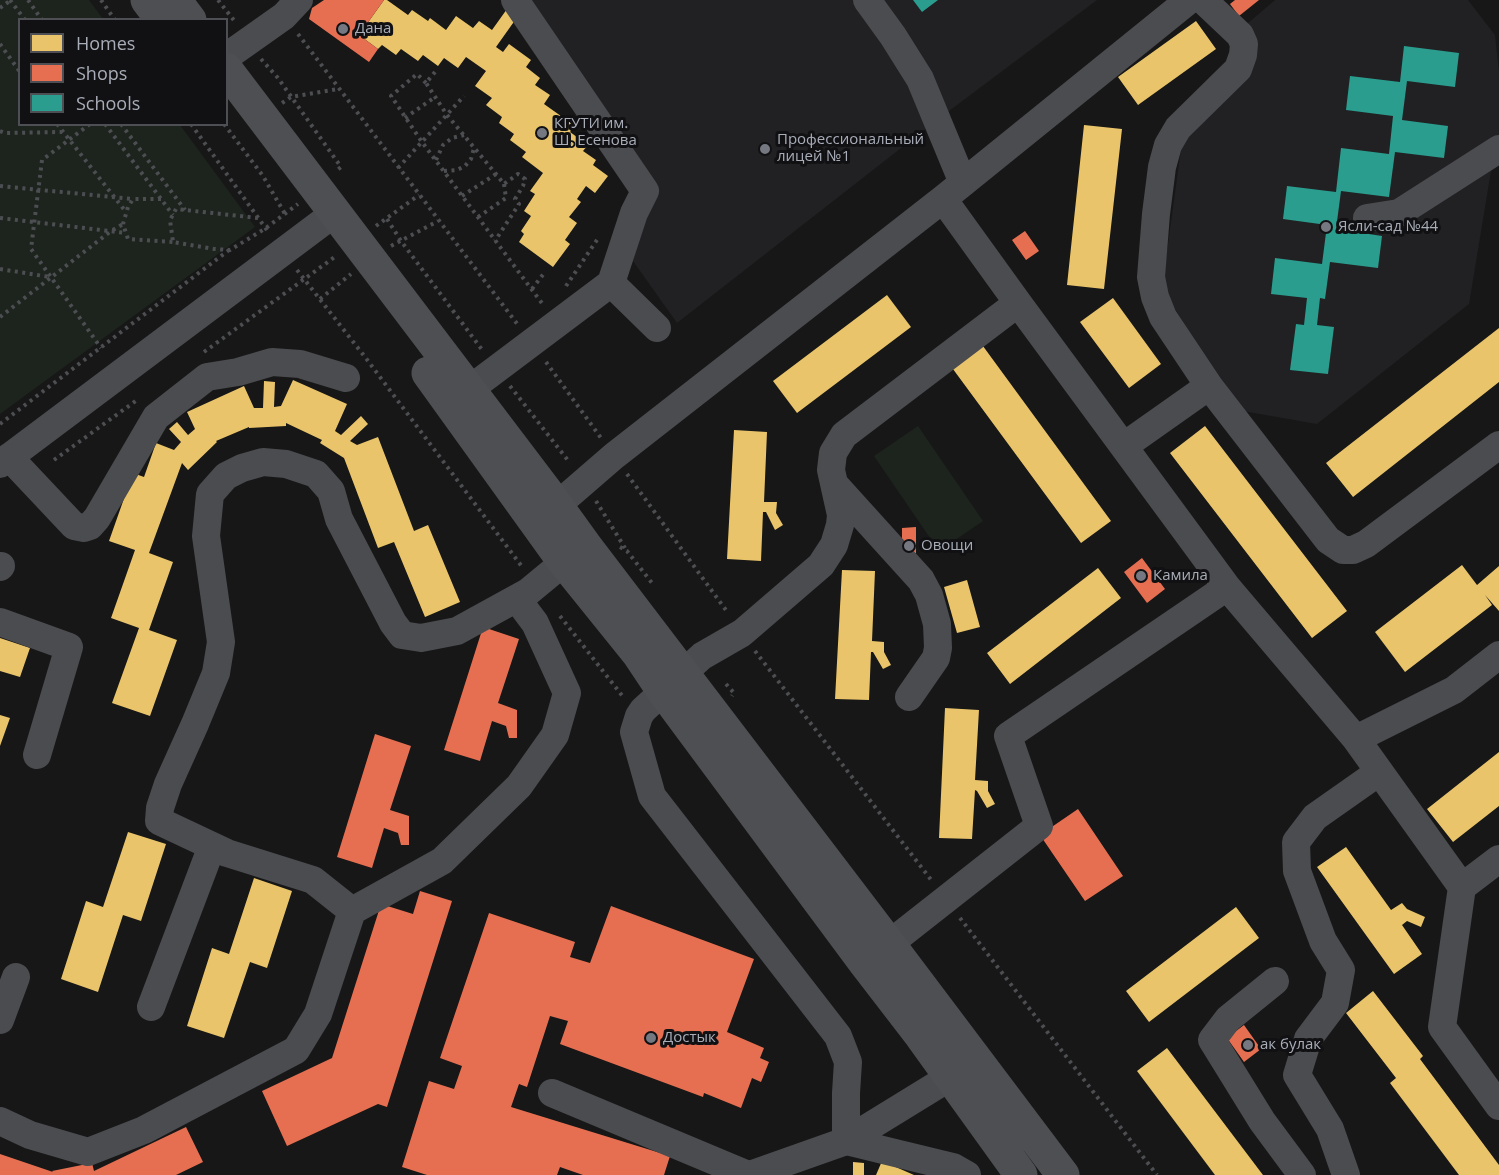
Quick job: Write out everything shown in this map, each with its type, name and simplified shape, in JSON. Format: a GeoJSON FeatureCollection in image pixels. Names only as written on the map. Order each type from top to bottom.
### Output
{"type":"FeatureCollection","features":[{"type":"Feature","properties":{"kind":"main road"},"geometry":{"type":"LineString","coordinates":[[147,0],[160,18]]}},
{"type":"Feature","properties":{"kind":"main road"},"geometry":{"type":"LineString","coordinates":[[175,0],[188,18]]}},
{"type":"Feature","properties":{"kind":"main road"},"geometry":{"type":"LineString","coordinates":[[228,72],[317,189],[326,219]]}},
{"type":"Feature","properties":{"kind":"main road"},"geometry":{"type":"LineString","coordinates":[[228,108],[326,219],[575,554],[683,673],[714,714],[877,953],[921,1036],[1021,1175]]}},
{"type":"Feature","properties":{"kind":"main road"},"geometry":{"type":"LineString","coordinates":[[683,673],[877,953],[978,1061],[1063,1175]]}},
{"type":"Feature","properties":{"kind":"street"},"geometry":{"type":"LineString","coordinates":[[460,397],[532,343],[552,317],[611,283],[634,213],[645,191],[515,0]]}},
{"type":"Feature","properties":{"kind":"street"},"geometry":{"type":"LineString","coordinates":[[867,0],[920,79],[953,191],[1018,303],[1227,587],[1356,739],[1462,887],[1442,1027],[1499,1106]]}},
{"type":"Feature","properties":{"kind":"street"},"geometry":{"type":"LineString","coordinates":[[546,514],[614,456],[953,191],[1189,0]]}},
{"type":"Feature","properties":{"kind":"street"},"geometry":{"type":"LineString","coordinates":[[1203,0],[1240,35],[1244,44],[1243,55],[1238,69],[1178,128],[1168,145],[1162,167],[1151,277],[1155,297],[1163,317],[1209,386],[1328,540],[1343,550],[1353,550],[1366,544],[1499,445]]}},
{"type":"Feature","properties":{"kind":"street"},"geometry":{"type":"LineString","coordinates":[[237,49],[292,8]]}},
{"type":"Feature","properties":{"kind":"street"},"geometry":{"type":"LineString","coordinates":[[1367,218],[1400,213],[1499,149]]}},
{"type":"Feature","properties":{"kind":"street"},"geometry":{"type":"LineString","coordinates":[[326,219],[5,460],[74,526],[84,528],[90,526],[97,518],[156,417],[207,377],[238,372],[272,362],[300,364],[346,378]]}},
{"type":"Feature","properties":{"kind":"street"},"geometry":{"type":"LineString","coordinates":[[611,283],[657,328]]}},
{"type":"Feature","properties":{"kind":"street"},"geometry":{"type":"LineString","coordinates":[[846,1141],[848,1062],[838,1036],[652,796],[634,732],[643,710],[683,673],[742,633],[821,565],[834,545],[840,525],[841,515],[831,470],[833,453],[844,435],[1018,303]]}},
{"type":"Feature","properties":{"kind":"street"},"geometry":{"type":"LineString","coordinates":[[1124,446],[1209,386]]}},
{"type":"Feature","properties":{"kind":"street"},"geometry":{"type":"LineString","coordinates":[[352,911],[313,880],[227,853],[159,821],[160,808],[168,784],[216,673],[220,642],[207,536],[210,494],[226,476],[242,468],[263,462],[286,464],[316,474],[331,491],[339,519],[402,635],[421,638],[456,631],[527,592],[575,554]]}},
{"type":"Feature","properties":{"kind":"street"},"geometry":{"type":"LineString","coordinates":[[833,484],[921,580],[929,595],[937,624],[938,648],[936,658],[909,697]]}},
{"type":"Feature","properties":{"kind":"street"},"geometry":{"type":"LineString","coordinates":[[877,953],[1039,826],[1008,736],[1227,587]]}},
{"type":"Feature","properties":{"kind":"street"},"geometry":{"type":"LineString","coordinates":[[0,1121],[30,1135],[88,1152],[144,1130],[296,1050],[318,1014],[352,911],[442,861],[519,786],[555,735],[567,693],[535,623],[527,592]]}},
{"type":"Feature","properties":{"kind":"street"},"geometry":{"type":"LineString","coordinates":[[0,622],[69,647],[37,755]]}},
{"type":"Feature","properties":{"kind":"street"},"geometry":{"type":"LineString","coordinates":[[1356,739],[1454,690],[1499,654]]}},
{"type":"Feature","properties":{"kind":"street"},"geometry":{"type":"LineString","coordinates":[[1346,1175],[1330,1129],[1297,1075],[1308,1039],[1335,1003],[1341,970],[1323,941],[1297,871],[1296,842],[1315,817],[1379,772]]}},
{"type":"Feature","properties":{"kind":"street"},"geometry":{"type":"LineString","coordinates":[[151,1007],[212,846]]}},
{"type":"Feature","properties":{"kind":"street"},"geometry":{"type":"LineString","coordinates":[[1462,887],[1499,859]]}},
{"type":"Feature","properties":{"kind":"street"},"geometry":{"type":"LineString","coordinates":[[0,1020],[16,977]]}},
{"type":"Feature","properties":{"kind":"street"},"geometry":{"type":"LineString","coordinates":[[1275,981],[1228,1019],[1212,1040],[1262,1121],[1302,1175]]}},
{"type":"Feature","properties":{"kind":"street"},"geometry":{"type":"LineString","coordinates":[[552,1093],[749,1175],[846,1141],[978,1061]]}},
{"type":"Feature","properties":{"kind":"street"},"geometry":{"type":"LineString","coordinates":[[846,1141],[953,1167],[967,1175]]}},
{"type":"Feature","properties":{"kind":"path"},"geometry":{"type":"LineString","coordinates":[[0,8],[10,0],[24,18]]}},
{"type":"Feature","properties":{"kind":"path"},"geometry":{"type":"LineString","coordinates":[[28,0],[41,18]]}},
{"type":"Feature","properties":{"kind":"path"},"geometry":{"type":"LineString","coordinates":[[100,0],[114,18]]}},
{"type":"Feature","properties":{"kind":"path"},"geometry":{"type":"LineString","coordinates":[[218,0],[225,18]]}},
{"type":"Feature","properties":{"kind":"path"},"geometry":{"type":"LineString","coordinates":[[292,8],[338,89],[532,343],[742,633],[1157,1175]]}},
{"type":"Feature","properties":{"kind":"path"},"geometry":{"type":"LineString","coordinates":[[228,26],[237,49],[291,97],[341,167]]}},
{"type":"Feature","properties":{"kind":"path"},"geometry":{"type":"LineString","coordinates":[[0,44],[18,69]]}},
{"type":"Feature","properties":{"kind":"path"},"geometry":{"type":"LineString","coordinates":[[426,83],[435,72]]}},
{"type":"Feature","properties":{"kind":"path"},"geometry":{"type":"LineString","coordinates":[[478,217],[506,198],[504,184],[447,115],[426,83],[417,74],[391,96],[422,142],[552,317],[601,234]]}},
{"type":"Feature","properties":{"kind":"path"},"geometry":{"type":"LineString","coordinates":[[291,97],[338,89]]}},
{"type":"Feature","properties":{"kind":"path"},"geometry":{"type":"LineString","coordinates":[[398,168],[464,96]]}},
{"type":"Feature","properties":{"kind":"path"},"geometry":{"type":"LineString","coordinates":[[405,118],[435,97]]}},
{"type":"Feature","properties":{"kind":"path"},"geometry":{"type":"LineString","coordinates":[[58,126],[126,212]]}},
{"type":"Feature","properties":{"kind":"path"},"geometry":{"type":"LineString","coordinates":[[87,126],[42,160],[30,249],[101,348]]}},
{"type":"Feature","properties":{"kind":"path"},"geometry":{"type":"LineString","coordinates":[[106,126],[173,215]]}},
{"type":"Feature","properties":{"kind":"path"},"geometry":{"type":"LineString","coordinates":[[122,126],[184,210]]}},
{"type":"Feature","properties":{"kind":"path"},"geometry":{"type":"LineString","coordinates":[[192,126],[283,252],[365,357],[527,592],[639,716]]}},
{"type":"Feature","properties":{"kind":"path"},"geometry":{"type":"LineString","coordinates":[[226,126],[263,176],[285,214]]}},
{"type":"Feature","properties":{"kind":"path"},"geometry":{"type":"LineString","coordinates":[[0,131],[63,132]]}},
{"type":"Feature","properties":{"kind":"path"},"geometry":{"type":"LineString","coordinates":[[436,160],[443,145],[452,138],[464,135]]}},
{"type":"Feature","properties":{"kind":"path"},"geometry":{"type":"LineString","coordinates":[[444,171],[457,170],[465,166],[471,159],[475,148]]}},
{"type":"Feature","properties":{"kind":"path"},"geometry":{"type":"LineString","coordinates":[[462,196],[496,174]]}},
{"type":"Feature","properties":{"kind":"path"},"geometry":{"type":"LineString","coordinates":[[495,241],[519,204],[515,200],[525,179],[518,174],[504,184]]}},
{"type":"Feature","properties":{"kind":"path"},"geometry":{"type":"LineString","coordinates":[[0,186],[115,198],[161,200]]}},
{"type":"Feature","properties":{"kind":"path"},"geometry":{"type":"LineString","coordinates":[[199,356],[419,195]]}},
{"type":"Feature","properties":{"kind":"path"},"geometry":{"type":"LineString","coordinates":[[134,199],[128,207],[123,224],[128,239],[173,242],[230,250]]}},
{"type":"Feature","properties":{"kind":"path"},"geometry":{"type":"LineString","coordinates":[[173,242],[170,220],[176,209],[259,218]]}},
{"type":"Feature","properties":{"kind":"path"},"geometry":{"type":"LineString","coordinates":[[0,218],[126,233]]}},
{"type":"Feature","properties":{"kind":"path"},"geometry":{"type":"LineString","coordinates":[[0,317],[123,224]]}},
{"type":"Feature","properties":{"kind":"path"},"geometry":{"type":"LineString","coordinates":[[0,424],[230,250],[266,228]]}},
{"type":"Feature","properties":{"kind":"path"},"geometry":{"type":"LineString","coordinates":[[0,269],[51,278]]}},
{"type":"Feature","properties":{"kind":"path"},"geometry":{"type":"LineString","coordinates":[[532,289],[544,272]]}},
{"type":"Feature","properties":{"kind":"path"},"geometry":{"type":"LineString","coordinates":[[54,460],[141,398]]}},
{"type":"Feature","properties":{"kind":"path"},"geometry":{"type":"LineString","coordinates":[[683,673],[734,693],[714,714]]}},
{"type":"Feature","properties":{"kind":"shaded area"},"geometry":{"type":"Polygon","coordinates":[[[0,0],[89,0],[102,18],[18,18],[18,126],[181,126],[255,227],[0,414],[0,0]]]}},
{"type":"Feature","properties":{"kind":"shaded area","name":"Профессиональный лицей №1"},"geometry":{"type":"Polygon","coordinates":[[[518,0],[1097,0],[937,120],[677,323],[633,261],[652,178],[518,0]]]}},
{"type":"Feature","properties":{"kind":"shaded area","name":"Ясли-сад №44"},"geometry":{"type":"Polygon","coordinates":[[[1275,0],[1468,0],[1495,35],[1499,72],[1499,161],[1492,165],[1469,304],[1317,424],[1237,410],[1162,288],[1184,127],[1240,81],[1248,23],[1275,0]]]}},
{"type":"Feature","properties":{"kind":"shaded area"},"geometry":{"type":"Polygon","coordinates":[[[918,426],[983,521],[939,551],[874,456],[918,426]]]}},
{"type":"Feature","properties":{"kind":"building: Homes","name":"КГУТИ им. Ш. Есенова"},"geometry":{"type":"Polygon","coordinates":[[[384,0],[408,15],[412,10],[428,21],[430,18],[446,30],[456,16],[473,28],[479,21],[492,30],[507,9],[518,16],[496,47],[503,52],[509,44],[531,60],[526,67],[540,78],[535,85],[550,95],[544,104],[575,126],[570,132],[588,145],[583,151],[596,160],[593,165],[608,176],[595,193],[586,186],[577,199],[581,202],[569,217],[577,223],[565,240],[570,244],[553,267],[519,242],[524,234],[521,231],[531,216],[524,211],[535,194],[530,191],[543,173],[522,157],[526,152],[510,140],[514,134],[499,123],[502,117],[486,105],[492,98],[475,86],[486,71],[466,57],[458,68],[444,58],[438,66],[423,55],[418,61],[401,49],[396,55],[382,45],[378,49],[359,35],[384,0]]]}},
{"type":"Feature","properties":{"kind":"building: Homes"},"geometry":{"type":"Polygon","coordinates":[[[1196,21],[1216,49],[1138,105],[1118,77],[1196,21]]]}},
{"type":"Feature","properties":{"kind":"building: Homes"},"geometry":{"type":"Polygon","coordinates":[[[1084,125],[1122,129],[1104,289],[1067,285],[1084,125]]]}},
{"type":"Feature","properties":{"kind":"building: Homes"},"geometry":{"type":"Polygon","coordinates":[[[887,295],[911,327],[797,413],[773,381],[887,295]]]}},
{"type":"Feature","properties":{"kind":"building: Homes"},"geometry":{"type":"Polygon","coordinates":[[[1113,298],[1161,364],[1129,388],[1080,322],[1113,298]]]}},
{"type":"Feature","properties":{"kind":"building: Homes"},"geometry":{"type":"Polygon","coordinates":[[[1499,328],[1499,382],[1353,497],[1326,463],[1499,328]]]}},
{"type":"Feature","properties":{"kind":"building: Homes"},"geometry":{"type":"Polygon","coordinates":[[[980,342],[1111,521],[1081,543],[950,365],[980,342]]]}},
{"type":"Feature","properties":{"kind":"building: Homes"},"geometry":{"type":"Polygon","coordinates":[[[293,380],[347,404],[335,431],[341,435],[361,416],[368,424],[350,441],[357,445],[378,437],[414,531],[428,525],[460,602],[425,617],[394,542],[378,548],[344,458],[320,443],[322,440],[286,423],[286,426],[249,427],[216,441],[188,470],[182,463],[149,553],[173,562],[149,630],[177,640],[150,716],[112,703],[139,628],[111,618],[135,550],[109,541],[133,473],[144,477],[156,443],[174,450],[181,442],[169,429],[177,422],[188,435],[195,429],[187,412],[244,386],[254,408],[263,408],[264,381],[275,382],[274,407],[281,406],[293,380]]]}},
{"type":"Feature","properties":{"kind":"building: Homes"},"geometry":{"type":"Polygon","coordinates":[[[1205,426],[1347,611],[1312,638],[1170,453],[1205,426]]]}},
{"type":"Feature","properties":{"kind":"building: Homes"},"geometry":{"type":"Polygon","coordinates":[[[734,430],[767,432],[764,502],[777,502],[776,513],[783,525],[775,530],[766,512],[763,512],[761,561],[727,559],[734,430]]]}},
{"type":"Feature","properties":{"kind":"building: Homes"},"geometry":{"type":"Polygon","coordinates":[[[1462,565],[1477,585],[1499,566],[1499,611],[1485,595],[1492,605],[1405,672],[1375,632],[1462,565]]]}},
{"type":"Feature","properties":{"kind":"building: Homes"},"geometry":{"type":"Polygon","coordinates":[[[1098,568],[1121,598],[1010,684],[987,653],[1098,568]]]}},
{"type":"Feature","properties":{"kind":"building: Homes"},"geometry":{"type":"Polygon","coordinates":[[[842,570],[875,571],[872,641],[884,642],[884,652],[891,665],[883,669],[871,652],[869,700],[835,699],[842,570]]]}},
{"type":"Feature","properties":{"kind":"building: Homes"},"geometry":{"type":"Polygon","coordinates":[[[967,580],[980,627],[957,633],[944,587],[967,580]]]}},
{"type":"Feature","properties":{"kind":"building: Homes"},"geometry":{"type":"Polygon","coordinates":[[[0,638],[30,648],[20,677],[0,671],[0,638]]]}},
{"type":"Feature","properties":{"kind":"building: Homes"},"geometry":{"type":"Polygon","coordinates":[[[945,708],[979,710],[975,780],[988,781],[988,791],[995,804],[987,808],[975,790],[972,839],[939,838],[945,708]]]}},
{"type":"Feature","properties":{"kind":"building: Homes"},"geometry":{"type":"Polygon","coordinates":[[[0,715],[10,718],[0,746],[0,715]]]}},
{"type":"Feature","properties":{"kind":"building: Homes"},"geometry":{"type":"Polygon","coordinates":[[[1499,752],[1499,806],[1453,842],[1427,809],[1499,752]]]}},
{"type":"Feature","properties":{"kind":"building: Homes"},"geometry":{"type":"Polygon","coordinates":[[[128,832],[166,844],[141,921],[123,915],[98,992],[61,979],[86,901],[103,907],[128,832]]]}},
{"type":"Feature","properties":{"kind":"building: Homes"},"geometry":{"type":"Polygon","coordinates":[[[1346,847],[1391,910],[1402,903],[1407,909],[1425,917],[1421,927],[1407,921],[1402,925],[1422,954],[1394,974],[1317,867],[1346,847]]]}},
{"type":"Feature","properties":{"kind":"building: Homes"},"geometry":{"type":"Polygon","coordinates":[[[254,878],[292,891],[267,968],[250,962],[224,1038],[187,1026],[212,948],[229,954],[254,878]]]}},
{"type":"Feature","properties":{"kind":"building: Homes"},"geometry":{"type":"Polygon","coordinates":[[[1236,907],[1259,938],[1149,1022],[1126,991],[1236,907]]]}},
{"type":"Feature","properties":{"kind":"building: Homes"},"geometry":{"type":"Polygon","coordinates":[[[1373,991],[1423,1056],[1420,1059],[1499,1165],[1499,1175],[1459,1175],[1390,1083],[1396,1078],[1346,1013],[1373,991]]]}},
{"type":"Feature","properties":{"kind":"building: Homes"},"geometry":{"type":"Polygon","coordinates":[[[1167,1048],[1263,1175],[1215,1175],[1137,1071],[1167,1048]]]}},
{"type":"Feature","properties":{"kind":"building: Homes"},"geometry":{"type":"Polygon","coordinates":[[[882,1161],[914,1175],[876,1175],[882,1161]]]}},
{"type":"Feature","properties":{"kind":"building: Homes"},"geometry":{"type":"Polygon","coordinates":[[[853,1162],[864,1163],[864,1175],[853,1175],[853,1162]]]}},
{"type":"Feature","properties":{"kind":"building: Shops","name":"Дана"},"geometry":{"type":"Polygon","coordinates":[[[324,0],[384,0],[359,35],[378,49],[369,62],[309,19],[312,8],[324,0]]]}},
{"type":"Feature","properties":{"kind":"building: Shops"},"geometry":{"type":"Polygon","coordinates":[[[1235,0],[1259,0],[1239,16],[1230,4],[1235,0]]]}},
{"type":"Feature","properties":{"kind":"building: Shops"},"geometry":{"type":"Polygon","coordinates":[[[1025,231],[1039,251],[1026,260],[1012,240],[1025,231]]]}},
{"type":"Feature","properties":{"kind":"building: Shops"},"geometry":{"type":"Polygon","coordinates":[[[916,527],[916,553],[902,553],[902,528],[916,527]]]}},
{"type":"Feature","properties":{"kind":"building: Shops"},"geometry":{"type":"Polygon","coordinates":[[[1142,558],[1165,589],[1147,603],[1124,572],[1142,558]]]}},
{"type":"Feature","properties":{"kind":"building: Shops"},"geometry":{"type":"Polygon","coordinates":[[[483,627],[519,639],[498,703],[517,710],[517,738],[509,738],[506,726],[492,721],[480,761],[444,750],[483,627]]]}},
{"type":"Feature","properties":{"kind":"building: Shops"},"geometry":{"type":"Polygon","coordinates":[[[375,734],[411,746],[390,810],[409,816],[409,845],[401,845],[398,833],[384,828],[372,868],[337,857],[375,734]]]}},
{"type":"Feature","properties":{"kind":"building: Shops"},"geometry":{"type":"Polygon","coordinates":[[[1078,809],[1123,876],[1085,901],[1040,835],[1078,809]]]}},
{"type":"Feature","properties":{"kind":"building: Shops"},"geometry":{"type":"Polygon","coordinates":[[[420,891],[452,901],[387,1107],[378,1104],[287,1146],[262,1091],[332,1058],[381,904],[413,914],[420,891]]]}},
{"type":"Feature","properties":{"kind":"building: Shops","name":"Достык"},"geometry":{"type":"Polygon","coordinates":[[[611,906],[754,959],[727,1032],[764,1048],[760,1058],[769,1062],[761,1082],[752,1078],[741,1108],[704,1093],[703,1097],[560,1044],[568,1021],[550,1016],[527,1087],[519,1084],[511,1107],[670,1156],[664,1175],[583,1175],[560,1167],[557,1175],[427,1175],[402,1167],[429,1081],[454,1089],[462,1066],[440,1058],[489,913],[575,942],[570,957],[590,963],[611,906]]]}},
{"type":"Feature","properties":{"kind":"building: Shops"},"geometry":{"type":"Polygon","coordinates":[[[1244,1025],[1261,1049],[1244,1062],[1227,1038],[1244,1025]]]}},
{"type":"Feature","properties":{"kind":"building: Shops"},"geometry":{"type":"Polygon","coordinates":[[[186,1127],[203,1162],[176,1175],[0,1175],[0,1154],[53,1172],[92,1163],[94,1171],[186,1127]]]}},
{"type":"Feature","properties":{"kind":"building: Schools"},"geometry":{"type":"Polygon","coordinates":[[[913,0],[938,0],[922,12],[913,0]]]}},
{"type":"Feature","properties":{"kind":"building: Schools"},"geometry":{"type":"Polygon","coordinates":[[[1404,46],[1459,53],[1455,87],[1407,81],[1402,120],[1448,126],[1444,158],[1395,152],[1389,197],[1341,191],[1336,229],[1382,236],[1378,268],[1330,262],[1325,299],[1320,298],[1317,325],[1334,327],[1328,374],[1290,370],[1296,324],[1304,325],[1307,298],[1271,294],[1275,258],[1322,264],[1327,225],[1283,219],[1287,186],[1336,192],[1341,148],[1389,154],[1393,116],[1346,110],[1350,76],[1400,82],[1404,46]]]}},
{"type":"Feature","properties":{"kind":"place","name":"Дана"},"geometry":{"type":"Point","coordinates":[343,29]}},
{"type":"Feature","properties":{"kind":"place","name":"КГУТИ им. Ш. Есенова"},"geometry":{"type":"Point","coordinates":[542,133]}},
{"type":"Feature","properties":{"kind":"place","name":"Профессиональный лицей №1"},"geometry":{"type":"Point","coordinates":[765,149]}},
{"type":"Feature","properties":{"kind":"place","name":"Ясли-сад №44"},"geometry":{"type":"Point","coordinates":[1326,227]}},
{"type":"Feature","properties":{"kind":"place","name":"Овощи"},"geometry":{"type":"Point","coordinates":[909,546]}},
{"type":"Feature","properties":{"kind":"place","name":"Камила"},"geometry":{"type":"Point","coordinates":[1141,576]}},
{"type":"Feature","properties":{"kind":"place","name":"Достык"},"geometry":{"type":"Point","coordinates":[651,1038]}},
{"type":"Feature","properties":{"kind":"place","name":"ак булак"},"geometry":{"type":"Point","coordinates":[1248,1045]}}]}
